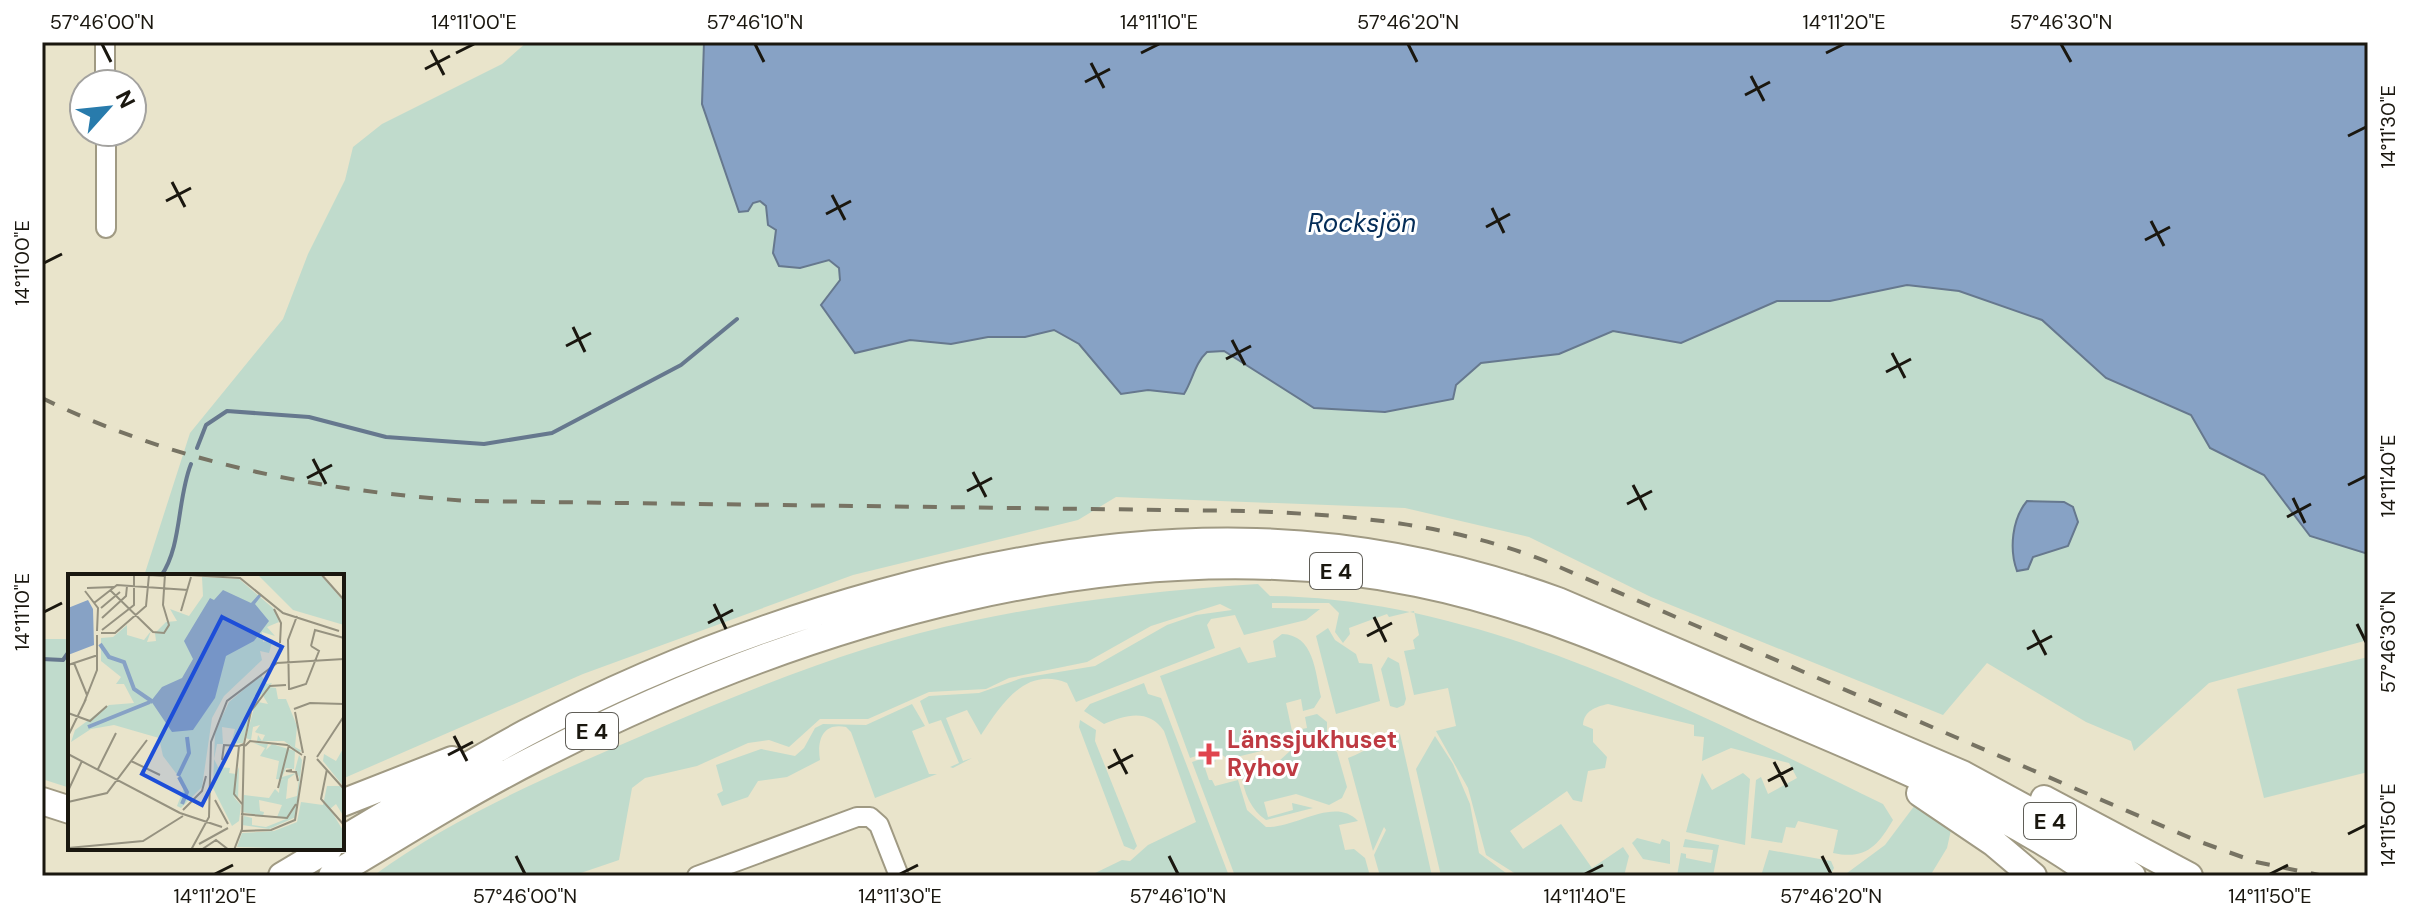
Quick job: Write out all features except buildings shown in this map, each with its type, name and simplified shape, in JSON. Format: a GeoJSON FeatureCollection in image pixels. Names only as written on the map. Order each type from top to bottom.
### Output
{"type":"FeatureCollection","features":[{"type":"Feature","properties":{"kind":"highway","name":"E 4"},"geometry":{"type":"LineString","coordinates":[[344,839],[526,733],[679,663],[854,602],[1052,557],[1128,546],[1210,541],[1365,551],[1495,579],[1609,620],[1896,743],[2036,813],[2132,876]]}},
{"type":"Feature","properties":{"kind":"highway","name":"E 4"},"geometry":{"type":"LineString","coordinates":[[332,876],[538,757],[738,668],[850,631],[959,601],[1059,581],[1176,567],[1261,565],[1316,569],[1453,591],[1599,638],[1991,812],[2095,876]]}},
{"type":"Feature","properties":{"kind":"highway"},"geometry":{"type":"LineString","coordinates":[[344,802],[526,733]]}},
{"type":"Feature","properties":{"kind":"highway"},"geometry":{"type":"LineString","coordinates":[[1825,736],[1970,826],[2033,876]]}},
{"type":"Feature","properties":{"kind":"highway"},"geometry":{"type":"LineString","coordinates":[[1896,743],[1964,763],[2017,786],[2189,876]]}},
{"type":"Feature","properties":{"kind":"highway"},"geometry":{"type":"LineString","coordinates":[[42,801],[68,809]]}},
{"type":"Feature","properties":{"kind":"highway"},"geometry":{"type":"LineString","coordinates":[[282,876],[326,850]]}},
{"type":"Feature","properties":{"kind":"highway"},"geometry":{"type":"LineString","coordinates":[[340,876],[371,852]]}},
{"type":"Feature","properties":{"kind":"street"},"geometry":{"type":"LineString","coordinates":[[105,42],[105,68]]}},
{"type":"Feature","properties":{"kind":"street"},"geometry":{"type":"LineString","coordinates":[[106,148],[106,228]]}},
{"type":"Feature","properties":{"kind":"street"},"geometry":{"type":"LineString","coordinates":[[697,876],[857,817],[870,817],[879,825],[899,876]]}},
{"type":"Feature","properties":{"kind":"green space","name":"Rocksjön"},"geometry":{"type":"Polygon","coordinates":[[[527,42],[2368,42],[2368,640],[2209,683],[2134,751],[2131,741],[2086,722],[1987,663],[1943,715],[1651,597],[1529,537],[1405,508],[1116,497],[1078,520],[853,575],[583,674],[344,778],[344,574],[145,574],[190,433],[283,319],[308,254],[345,180],[353,147],[382,124],[502,64],[527,42]]]}},
{"type":"Feature","properties":{"kind":"green space"},"geometry":{"type":"Polygon","coordinates":[[[1258,584],[1270,596],[1350,602],[1408,612],[1389,617],[1387,614],[1349,628],[1350,634],[1343,643],[1335,632],[1339,613],[1329,603],[1272,603],[1272,608],[1320,609],[1306,620],[1244,635],[1235,615],[1211,619],[1207,625],[1215,648],[1076,702],[1067,683],[1039,680],[1016,691],[981,735],[967,710],[946,718],[963,761],[972,758],[950,767],[959,763],[941,720],[929,724],[920,701],[929,696],[979,693],[1022,678],[1095,666],[1167,625],[1196,615],[1232,610],[1220,604],[1151,626],[1087,662],[1009,678],[986,689],[929,692],[868,719],[820,719],[789,747],[769,740],[748,743],[697,766],[645,778],[632,788],[619,860],[572,876],[373,876],[461,820],[523,789],[703,710],[836,658],[926,631],[1007,614],[1114,597],[1258,584]]]}},
{"type":"Feature","properties":{"kind":"green space"},"geometry":{"type":"Polygon","coordinates":[[[1415,614],[1508,638],[1662,698],[1883,804],[1893,820],[1875,844],[1854,855],[1833,853],[1838,830],[1798,821],[1795,828],[1786,827],[1782,843],[1751,838],[1756,780],[1761,777],[1768,794],[1797,778],[1789,763],[1731,748],[1702,761],[1704,737],[1694,736],[1694,725],[1608,704],[1591,710],[1584,720],[1583,725],[1593,729],[1593,742],[1607,757],[1605,768],[1588,771],[1582,802],[1573,800],[1567,791],[1510,831],[1523,849],[1561,824],[1592,868],[1623,847],[1629,856],[1624,876],[1519,876],[1486,855],[1468,788],[1436,731],[1456,726],[1448,688],[1414,695],[1404,651],[1415,649],[1413,640],[1419,635],[1415,614]]]}},
{"type":"Feature","properties":{"kind":"green space"},"geometry":{"type":"Polygon","coordinates":[[[1328,628],[1335,640],[1356,654],[1359,663],[1372,664],[1380,701],[1336,714],[1316,636],[1328,628]]]}},
{"type":"Feature","properties":{"kind":"green space"},"geometry":{"type":"Polygon","coordinates":[[[1282,634],[1293,636],[1307,648],[1321,697],[1314,708],[1303,711],[1301,699],[1286,703],[1292,731],[1307,728],[1305,717],[1317,714],[1327,722],[1327,732],[1317,738],[1228,759],[1215,750],[1190,758],[1160,676],[1240,647],[1248,663],[1276,657],[1273,641],[1282,634]]]}},
{"type":"Feature","properties":{"kind":"green space"},"geometry":{"type":"Polygon","coordinates":[[[42,639],[68,639],[68,787],[42,779],[42,639]]]}},
{"type":"Feature","properties":{"kind":"green space"},"geometry":{"type":"Polygon","coordinates":[[[1388,657],[1399,663],[1406,699],[1404,705],[1397,708],[1390,706],[1381,669],[1388,657]]]}},
{"type":"Feature","properties":{"kind":"green space"},"geometry":{"type":"Polygon","coordinates":[[[2368,657],[2368,772],[2264,798],[2237,689],[2368,657]]]}},
{"type":"Feature","properties":{"kind":"green space"},"geometry":{"type":"Polygon","coordinates":[[[1144,683],[1148,694],[1161,698],[1229,876],[1089,876],[1122,860],[1130,861],[1148,845],[1196,822],[1164,731],[1158,724],[1152,719],[1137,716],[1104,724],[1084,711],[1090,704],[1144,683]]]}},
{"type":"Feature","properties":{"kind":"green space"},"geometry":{"type":"Polygon","coordinates":[[[912,704],[925,726],[912,731],[929,774],[937,774],[875,798],[851,732],[846,727],[831,727],[823,734],[819,746],[820,760],[787,777],[758,781],[748,797],[722,806],[717,794],[723,791],[716,765],[761,749],[795,756],[804,748],[815,728],[823,724],[866,725],[912,704]]]}},
{"type":"Feature","properties":{"kind":"green space"},"geometry":{"type":"Polygon","coordinates":[[[1080,720],[1096,730],[1095,741],[1137,846],[1134,850],[1124,846],[1079,727],[1080,720]]]}},
{"type":"Feature","properties":{"kind":"green space"},"geometry":{"type":"Polygon","coordinates":[[[1400,734],[1432,876],[1380,876],[1374,855],[1386,830],[1384,827],[1373,851],[1348,758],[1400,734]]]}},
{"type":"Feature","properties":{"kind":"green space"},"geometry":{"type":"Polygon","coordinates":[[[1435,736],[1453,764],[1470,804],[1479,853],[1510,876],[1441,876],[1416,769],[1435,736]]]}},
{"type":"Feature","properties":{"kind":"green space"},"geometry":{"type":"Polygon","coordinates":[[[1323,744],[1337,752],[1347,787],[1342,798],[1329,805],[1296,794],[1264,802],[1268,817],[1293,810],[1292,803],[1313,808],[1266,820],[1261,816],[1249,800],[1242,774],[1279,761],[1290,751],[1323,744]]]}},
{"type":"Feature","properties":{"kind":"green space"},"geometry":{"type":"Polygon","coordinates":[[[1210,756],[1216,761],[1205,768],[1209,780],[1215,786],[1238,780],[1247,810],[1266,827],[1326,812],[1348,814],[1358,821],[1339,825],[1345,850],[1354,849],[1365,858],[1370,876],[1235,876],[1192,762],[1210,756]]]}},
{"type":"Feature","properties":{"kind":"green space"},"geometry":{"type":"Polygon","coordinates":[[[1702,773],[1712,790],[1743,773],[1750,779],[1745,845],[1686,832],[1702,773]]]}},
{"type":"Feature","properties":{"kind":"green space"},"geometry":{"type":"Polygon","coordinates":[[[1915,805],[1944,822],[1951,830],[1947,848],[1930,876],[1843,876],[1885,845],[1915,805]]]}},
{"type":"Feature","properties":{"kind":"green space"},"geometry":{"type":"Polygon","coordinates":[[[1637,838],[1660,844],[1662,839],[1670,842],[1670,864],[1643,859],[1632,843],[1637,838]]]}},
{"type":"Feature","properties":{"kind":"green space"},"geometry":{"type":"Polygon","coordinates":[[[1685,839],[1719,845],[1713,876],[1677,876],[1681,853],[1686,854],[1686,858],[1711,863],[1713,850],[1683,847],[1685,839]]]}},
{"type":"Feature","properties":{"kind":"green space"},"geometry":{"type":"Polygon","coordinates":[[[1769,850],[1831,861],[1834,868],[1830,876],[1761,876],[1769,850]]]}},
{"type":"Feature","properties":{"kind":"water","name":"Rocksjön"},"geometry":{"type":"Polygon","coordinates":[[[704,42],[2368,42],[2368,554],[2310,536],[2264,475],[2210,448],[2191,415],[2106,378],[2042,320],[1959,291],[1907,285],[1830,301],[1777,301],[1681,343],[1613,331],[1559,354],[1481,363],[1456,385],[1453,399],[1385,412],[1314,408],[1224,351],[1207,352],[1203,356],[1184,394],[1148,390],[1121,394],[1079,344],[1054,330],[1025,337],[988,337],[951,344],[910,340],[855,353],[821,305],[840,280],[839,268],[829,260],[800,268],[779,266],[773,253],[776,230],[768,225],[766,206],[760,201],[753,203],[748,211],[739,212],[702,104],[704,42]]]}},
{"type":"Feature","properties":{"kind":"water"},"geometry":{"type":"Polygon","coordinates":[[[2027,501],[2064,502],[2073,507],[2078,522],[2068,546],[2033,557],[2028,569],[2017,571],[2013,534],[2018,516],[2027,501]]]}},
{"type":"Feature","properties":{"kind":"waterway"},"geometry":{"type":"LineString","coordinates":[[197,448],[206,425],[227,411],[309,417],[386,437],[484,444],[552,433],[681,365],[737,319]]}},
{"type":"Feature","properties":{"kind":"waterway"},"geometry":{"type":"LineString","coordinates":[[162,574],[173,551],[191,464]]}},
{"type":"Feature","properties":{"kind":"waterway"},"geometry":{"type":"LineString","coordinates":[[42,659],[63,660],[68,653]]}},
{"type":"Feature","properties":{"kind":"railway"},"geometry":{"type":"LineString","coordinates":[[42,398],[144,441],[197,457],[304,481],[414,496],[469,501],[1247,511],[1323,515],[1434,529],[1507,547],[1543,560],[2195,840],[2256,862],[2324,876]]}},
{"type":"Feature","properties":{"kind":"place","name":"Länssjukhuset Ryhov"},"geometry":{"type":"Point","coordinates":[1209,754]}}]}
